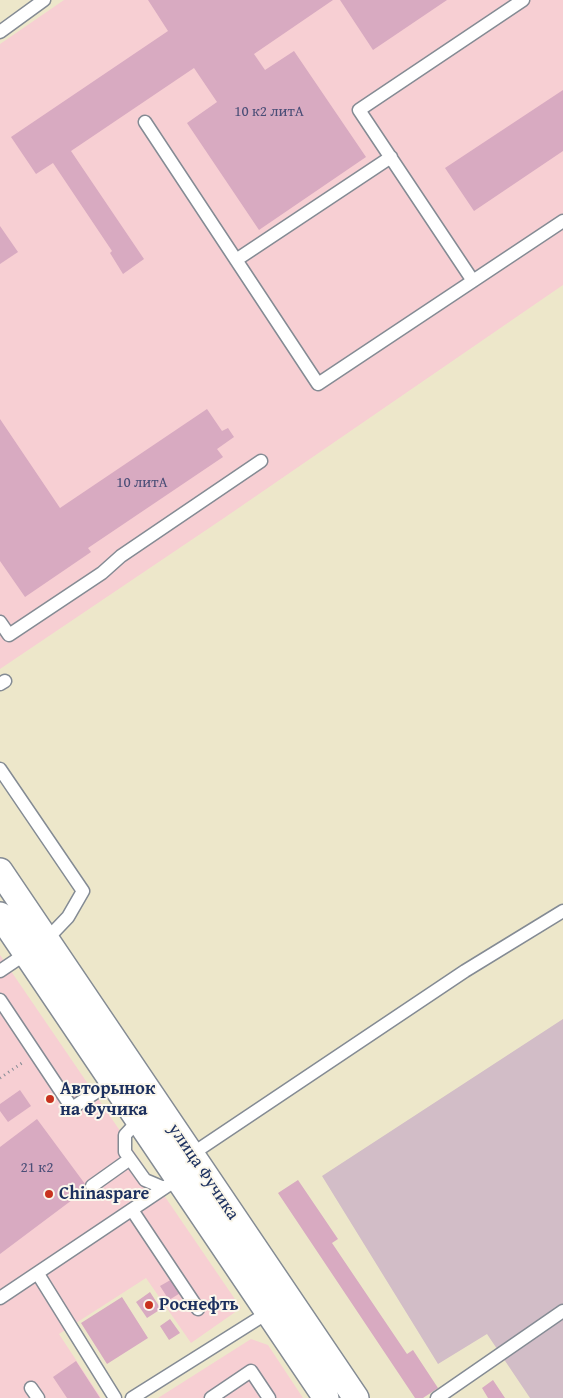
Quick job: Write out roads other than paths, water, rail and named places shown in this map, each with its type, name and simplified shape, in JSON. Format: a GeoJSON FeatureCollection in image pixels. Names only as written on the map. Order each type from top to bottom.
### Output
{"type":"FeatureCollection","features":[{"type":"Feature","properties":{"kind":"street","name":"улица Фучика"},"geometry":{"type":"LineString","coordinates":[[0,871],[36,947],[113,1081],[139,1120],[171,1178],[269,1312],[326,1398]]}},
{"type":"Feature","properties":{"kind":"street","name":"улица Фучика"},"geometry":{"type":"LineString","coordinates":[[0,915],[36,947],[195,1160],[356,1398]]}},
{"type":"Feature","properties":{"kind":"lane"},"geometry":{"type":"LineString","coordinates":[[0,32],[44,0]]}},
{"type":"Feature","properties":{"kind":"lane"},"geometry":{"type":"LineString","coordinates":[[473,280],[359,110],[524,0]]}},
{"type":"Feature","properties":{"kind":"lane"},"geometry":{"type":"LineString","coordinates":[[146,122],[318,384],[563,221]]}},
{"type":"Feature","properties":{"kind":"lane"},"geometry":{"type":"LineString","coordinates":[[236,260],[391,157]]}},
{"type":"Feature","properties":{"kind":"lane"},"geometry":{"type":"LineString","coordinates":[[0,622],[9,636],[102,573],[121,556],[261,461]]}},
{"type":"Feature","properties":{"kind":"lane"},"geometry":{"type":"LineString","coordinates":[[0,769],[83,891],[68,918],[36,947],[0,971]]}},
{"type":"Feature","properties":{"kind":"lane"},"geometry":{"type":"LineString","coordinates":[[0,1298],[132,1210],[195,1160],[465,970],[563,910]]}},
{"type":"Feature","properties":{"kind":"lane"},"geometry":{"type":"LineString","coordinates":[[0,1000],[72,1108],[113,1081]]}},
{"type":"Feature","properties":{"kind":"lane"},"geometry":{"type":"LineString","coordinates":[[139,1120],[125,1135],[125,1152],[145,1180],[171,1178]]}},
{"type":"Feature","properties":{"kind":"lane"},"geometry":{"type":"LineString","coordinates":[[92,1186],[130,1159]]}},
{"type":"Feature","properties":{"kind":"lane"},"geometry":{"type":"LineString","coordinates":[[132,1210],[198,1309]]}},
{"type":"Feature","properties":{"kind":"lane"},"geometry":{"type":"LineString","coordinates":[[38,1274],[115,1398]]}},
{"type":"Feature","properties":{"kind":"lane"},"geometry":{"type":"LineString","coordinates":[[135,1397],[289,1299]]}},
{"type":"Feature","properties":{"kind":"lane"},"geometry":{"type":"LineString","coordinates":[[437,1398],[563,1311]]}},
{"type":"Feature","properties":{"kind":"lane"},"geometry":{"type":"LineString","coordinates":[[211,1398],[251,1371],[269,1398]]}},
{"type":"Feature","properties":{"kind":"place","name":"Авторынок на Фучика"},"geometry":{"type":"Point","coordinates":[50,1099]}},
{"type":"Feature","properties":{"kind":"place","name":"Chinaspare"},"geometry":{"type":"Point","coordinates":[49,1194]}},
{"type":"Feature","properties":{"kind":"place","name":"Роснефть"},"geometry":{"type":"Point","coordinates":[149,1305]}}]}
